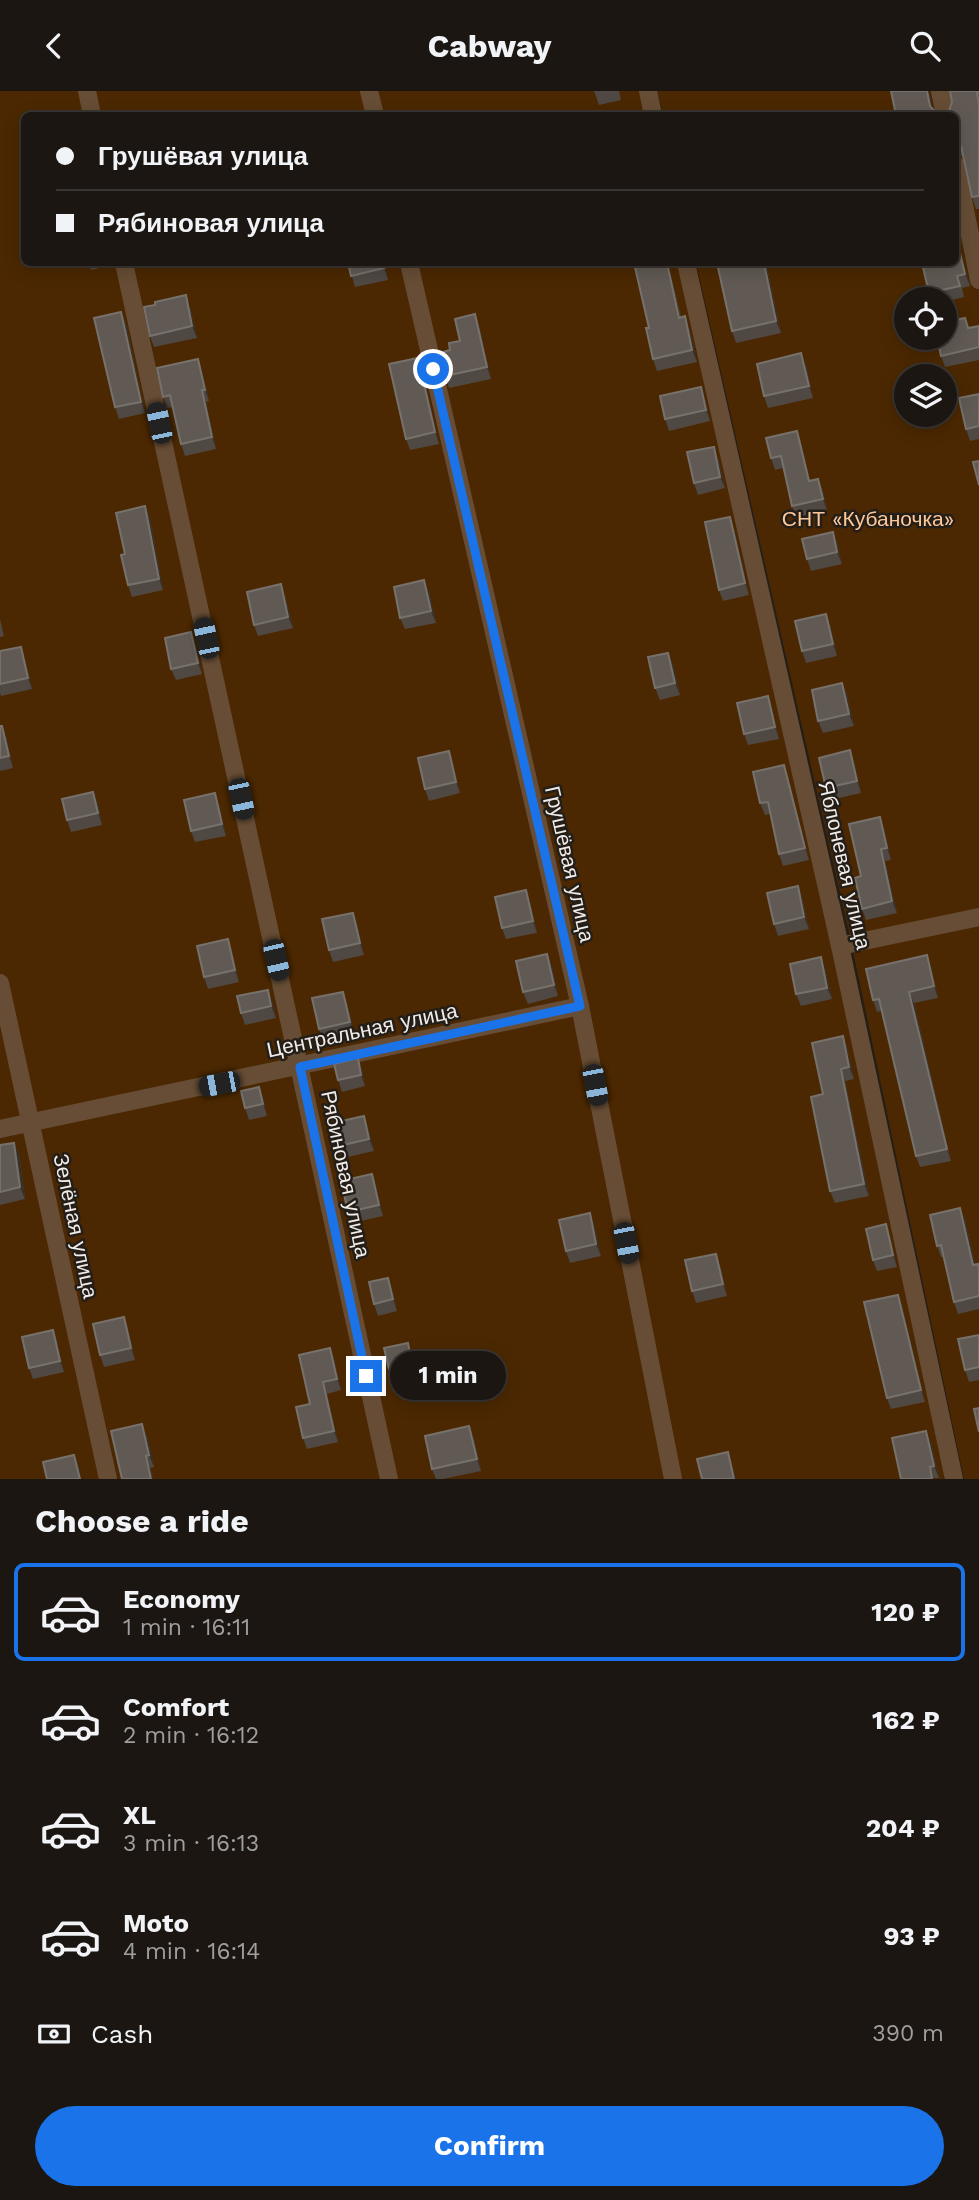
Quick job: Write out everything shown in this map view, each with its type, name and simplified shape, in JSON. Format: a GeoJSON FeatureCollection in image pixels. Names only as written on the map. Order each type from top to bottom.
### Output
{"type":"FeatureCollection","features":[{"type":"Feature","properties":{"kind":"street"},"geometry":{"type":"LineString","coordinates":[[87,91],[91,112]]}},
{"type":"Feature","properties":{"kind":"street"},"geometry":{"type":"LineString","coordinates":[[369,91],[374,112]]}},
{"type":"Feature","properties":{"kind":"street"},"geometry":{"type":"LineString","coordinates":[[648,91],[652,112]]}},
{"type":"Feature","properties":{"kind":"street"},"geometry":{"type":"LineString","coordinates":[[940,91],[944,112]]}},
{"type":"Feature","properties":{"kind":"street"},"geometry":{"type":"LineString","coordinates":[[959,180],[979,280]]}},
{"type":"Feature","properties":{"kind":"street","name":"Рябиновая улица"},"geometry":{"type":"LineString","coordinates":[[125,266],[389,1479]]}},
{"type":"Feature","properties":{"kind":"street","name":"Грушёвая улица"},"geometry":{"type":"LineString","coordinates":[[410,266],[580,1006],[673,1479]]}},
{"type":"Feature","properties":{"kind":"street","name":"Яблоневая улица"},"geometry":{"type":"LineString","coordinates":[[687,266],[840,946],[954,1479]]}},
{"type":"Feature","properties":{"kind":"street"},"geometry":{"type":"LineString","coordinates":[[840,946],[979,917]]}},
{"type":"Feature","properties":{"kind":"street","name":"Зелёная улица"},"geometry":{"type":"LineString","coordinates":[[0,983],[108,1479]]}},
{"type":"Feature","properties":{"kind":"street","name":"Центральная улица"},"geometry":{"type":"LineString","coordinates":[[0,1129],[580,1006]]}},
{"type":"Feature","properties":{"kind":"green space"},"geometry":{"type":"Polygon","coordinates":[[[0,91],[654,91],[658,112],[21,112],[21,266],[694,266],[960,1479],[0,1479],[0,91]]]}},
{"type":"Feature","properties":{"kind":"green space","name":"СНТ «Кубаночка»"},"geometry":{"type":"Polygon","coordinates":[[[657,91],[979,91],[979,1479],[964,1479],[849,932],[697,266],[959,266],[959,112],[662,112],[657,91]]]}},
{"type":"Feature","properties":{"kind":"building"},"geometry":{"type":"Polygon","coordinates":[[[891,91],[927,91],[930,106],[935,112],[895,112],[891,91]]]}},
{"type":"Feature","properties":{"kind":"building"},"geometry":{"type":"Polygon","coordinates":[[[950,91],[979,91],[979,196],[972,197],[961,146],[959,112],[947,112],[952,102],[950,91]]]}},
{"type":"Feature","properties":{"kind":"building"},"geometry":{"type":"Polygon","coordinates":[[[960,253],[965,274],[957,276],[960,286],[928,287],[923,266],[959,266],[960,253]]]}},
{"type":"Feature","properties":{"kind":"building"},"geometry":{"type":"Polygon","coordinates":[[[349,266],[384,266],[384,268],[351,276],[349,266]]]}},
{"type":"Feature","properties":{"kind":"building"},"geometry":{"type":"Polygon","coordinates":[[[635,266],[668,266],[679,318],[685,316],[692,350],[653,359],[646,328],[649,328],[635,266]]]}},
{"type":"Feature","properties":{"kind":"building"},"geometry":{"type":"Polygon","coordinates":[[[718,266],[765,266],[776,321],[732,331],[718,266]]]}},
{"type":"Feature","properties":{"kind":"building"},"geometry":{"type":"Polygon","coordinates":[[[186,295],[192,326],[150,336],[144,307],[186,295]]]}},
{"type":"Feature","properties":{"kind":"building"},"geometry":{"type":"Polygon","coordinates":[[[121,312],[141,402],[115,407],[94,318],[121,312]]]}},
{"type":"Feature","properties":{"kind":"building"},"geometry":{"type":"Polygon","coordinates":[[[475,314],[487,367],[445,376],[440,353],[450,350],[449,343],[460,341],[455,319],[475,314]]]}},
{"type":"Feature","properties":{"kind":"building"},"geometry":{"type":"Polygon","coordinates":[[[965,318],[968,328],[979,326],[979,347],[941,356],[940,350],[957,350],[957,320],[965,318]]]}},
{"type":"Feature","properties":{"kind":"building"},"geometry":{"type":"Polygon","coordinates":[[[801,353],[809,386],[764,396],[757,364],[801,353]]]}},
{"type":"Feature","properties":{"kind":"building"},"geometry":{"type":"Polygon","coordinates":[[[418,358],[435,432],[406,439],[389,364],[418,358]]]}},
{"type":"Feature","properties":{"kind":"building"},"geometry":{"type":"Polygon","coordinates":[[[198,359],[212,437],[181,444],[170,395],[163,397],[157,368],[198,359]]]}},
{"type":"Feature","properties":{"kind":"building"},"geometry":{"type":"Polygon","coordinates":[[[701,387],[706,410],[665,419],[660,396],[701,387]]]}},
{"type":"Feature","properties":{"kind":"building"},"geometry":{"type":"Polygon","coordinates":[[[979,394],[979,426],[966,429],[959,398],[979,394]]]}},
{"type":"Feature","properties":{"kind":"building"},"geometry":{"type":"Polygon","coordinates":[[[797,431],[809,481],[818,479],[823,499],[792,506],[781,456],[771,458],[766,438],[797,431]]]}},
{"type":"Feature","properties":{"kind":"building"},"geometry":{"type":"Polygon","coordinates":[[[714,447],[720,477],[694,483],[687,452],[714,447]]]}},
{"type":"Feature","properties":{"kind":"building"},"geometry":{"type":"Polygon","coordinates":[[[979,461],[979,485],[973,462],[979,461]]]}},
{"type":"Feature","properties":{"kind":"building"},"geometry":{"type":"Polygon","coordinates":[[[145,506],[159,579],[128,585],[121,555],[125,554],[116,513],[145,506]]]}},
{"type":"Feature","properties":{"kind":"building"},"geometry":{"type":"Polygon","coordinates":[[[730,517],[745,583],[719,590],[705,522],[730,517]]]}},
{"type":"Feature","properties":{"kind":"building"},"geometry":{"type":"Polygon","coordinates":[[[833,532],[837,552],[807,559],[802,539],[833,532]]]}},
{"type":"Feature","properties":{"kind":"building"},"geometry":{"type":"Polygon","coordinates":[[[424,580],[431,611],[400,618],[394,587],[424,580]]]}},
{"type":"Feature","properties":{"kind":"building"},"geometry":{"type":"Polygon","coordinates":[[[281,584],[288,617],[254,625],[247,592],[281,584]]]}},
{"type":"Feature","properties":{"kind":"building"},"geometry":{"type":"Polygon","coordinates":[[[826,614],[833,644],[802,651],[795,621],[826,614]]]}},
{"type":"Feature","properties":{"kind":"building"},"geometry":{"type":"Polygon","coordinates":[[[191,632],[198,663],[171,669],[165,638],[191,632]]]}},
{"type":"Feature","properties":{"kind":"building"},"geometry":{"type":"Polygon","coordinates":[[[21,647],[28,678],[0,684],[0,651],[21,647]]]}},
{"type":"Feature","properties":{"kind":"building"},"geometry":{"type":"Polygon","coordinates":[[[668,653],[675,683],[655,688],[648,657],[668,653]]]}},
{"type":"Feature","properties":{"kind":"building"},"geometry":{"type":"Polygon","coordinates":[[[842,683],[849,714],[818,721],[812,690],[842,683]]]}},
{"type":"Feature","properties":{"kind":"building"},"geometry":{"type":"Polygon","coordinates":[[[768,696],[775,727],[744,734],[737,703],[768,696]]]}},
{"type":"Feature","properties":{"kind":"building"},"geometry":{"type":"Polygon","coordinates":[[[0,726],[9,756],[0,758],[0,726]]]}},
{"type":"Feature","properties":{"kind":"building"},"geometry":{"type":"Polygon","coordinates":[[[850,750],[857,781],[826,788],[819,758],[850,750]]]}},
{"type":"Feature","properties":{"kind":"building"},"geometry":{"type":"Polygon","coordinates":[[[449,751],[456,782],[425,789],[418,758],[449,751]]]}},
{"type":"Feature","properties":{"kind":"building"},"geometry":{"type":"Polygon","coordinates":[[[784,765],[805,848],[779,854],[768,802],[760,803],[753,772],[784,765]]]}},
{"type":"Feature","properties":{"kind":"building"},"geometry":{"type":"Polygon","coordinates":[[[93,792],[98,813],[67,820],[62,799],[93,792]]]}},
{"type":"Feature","properties":{"kind":"building"},"geometry":{"type":"Polygon","coordinates":[[[215,793],[222,824],[191,831],[184,800],[215,793]]]}},
{"type":"Feature","properties":{"kind":"building"},"geometry":{"type":"Polygon","coordinates":[[[880,817],[887,848],[881,849],[892,901],[862,909],[855,878],[861,876],[849,824],[880,817]]]}},
{"type":"Feature","properties":{"kind":"building"},"geometry":{"type":"Polygon","coordinates":[[[798,886],[804,917],[774,924],[767,893],[798,886]]]}},
{"type":"Feature","properties":{"kind":"building"},"geometry":{"type":"Polygon","coordinates":[[[526,890],[533,921],[502,928],[495,897],[526,890]]]}},
{"type":"Feature","properties":{"kind":"building"},"geometry":{"type":"Polygon","coordinates":[[[353,913],[360,943],[329,950],[322,919],[353,913]]]}},
{"type":"Feature","properties":{"kind":"building"},"geometry":{"type":"Polygon","coordinates":[[[228,939],[235,970],[204,977],[197,946],[228,939]]]}},
{"type":"Feature","properties":{"kind":"building"},"geometry":{"type":"Polygon","coordinates":[[[547,954],[554,985],[523,992],[516,961],[547,954]]]}},
{"type":"Feature","properties":{"kind":"building"},"geometry":{"type":"Polygon","coordinates":[[[927,955],[934,986],[909,992],[947,1149],[916,1156],[879,999],[873,1000],[866,969],[927,955]]]}},
{"type":"Feature","properties":{"kind":"building"},"geometry":{"type":"Polygon","coordinates":[[[821,957],[827,988],[796,994],[790,964],[821,957]]]}},
{"type":"Feature","properties":{"kind":"building"},"geometry":{"type":"Polygon","coordinates":[[[268,990],[271,1006],[241,1013],[237,996],[268,990]]]}},
{"type":"Feature","properties":{"kind":"building"},"geometry":{"type":"Polygon","coordinates":[[[343,992],[350,1022],[319,1029],[312,998],[343,992]]]}},
{"type":"Feature","properties":{"kind":"building"},"geometry":{"type":"Polygon","coordinates":[[[843,1036],[849,1067],[841,1069],[864,1184],[830,1191],[811,1097],[823,1094],[812,1043],[843,1036]]]}},
{"type":"Feature","properties":{"kind":"building"},"geometry":{"type":"Polygon","coordinates":[[[358,1058],[361,1075],[338,1080],[334,1064],[358,1058]]]}},
{"type":"Feature","properties":{"kind":"building"},"geometry":{"type":"Polygon","coordinates":[[[259,1087],[263,1104],[245,1108],[241,1091],[259,1087]]]}},
{"type":"Feature","properties":{"kind":"building"},"geometry":{"type":"Polygon","coordinates":[[[364,1116],[369,1139],[339,1146],[333,1123],[364,1116]]]}},
{"type":"Feature","properties":{"kind":"building"},"geometry":{"type":"Polygon","coordinates":[[[14,1143],[20,1187],[0,1192],[0,1145],[14,1143]]]}},
{"type":"Feature","properties":{"kind":"building"},"geometry":{"type":"Polygon","coordinates":[[[372,1174],[379,1205],[348,1212],[341,1181],[372,1174]]]}},
{"type":"Feature","properties":{"kind":"building"},"geometry":{"type":"Polygon","coordinates":[[[960,1208],[973,1265],[978,1264],[979,1296],[954,1302],[941,1245],[937,1246],[930,1215],[960,1208]]]}},
{"type":"Feature","properties":{"kind":"building"},"geometry":{"type":"Polygon","coordinates":[[[590,1213],[596,1244],[566,1251],[559,1220],[590,1213]]]}},
{"type":"Feature","properties":{"kind":"building"},"geometry":{"type":"Polygon","coordinates":[[[886,1224],[893,1255],[873,1260],[866,1229],[886,1224]]]}},
{"type":"Feature","properties":{"kind":"building"},"geometry":{"type":"Polygon","coordinates":[[[716,1254],[723,1284],[692,1291],[685,1260],[716,1254]]]}},
{"type":"Feature","properties":{"kind":"building"},"geometry":{"type":"Polygon","coordinates":[[[388,1278],[393,1299],[374,1304],[369,1282],[388,1278]]]}},
{"type":"Feature","properties":{"kind":"building"},"geometry":{"type":"Polygon","coordinates":[[[898,1295],[921,1390],[887,1398],[864,1302],[898,1295]]]}},
{"type":"Feature","properties":{"kind":"building"},"geometry":{"type":"Polygon","coordinates":[[[124,1317],[131,1348],[100,1355],[93,1324],[124,1317]]]}},
{"type":"Feature","properties":{"kind":"building"},"geometry":{"type":"Polygon","coordinates":[[[53,1330],[60,1361],[29,1368],[22,1337],[53,1330]]]}},
{"type":"Feature","properties":{"kind":"building"},"geometry":{"type":"Polygon","coordinates":[[[979,1335],[979,1367],[965,1370],[958,1339],[979,1335]]]}},
{"type":"Feature","properties":{"kind":"building"},"geometry":{"type":"Polygon","coordinates":[[[408,1343],[412,1364],[389,1369],[384,1348],[408,1343]]]}},
{"type":"Feature","properties":{"kind":"building"},"geometry":{"type":"Polygon","coordinates":[[[330,1348],[337,1379],[323,1382],[334,1431],[303,1438],[296,1407],[310,1404],[299,1355],[330,1348]]]}},
{"type":"Feature","properties":{"kind":"building"},"geometry":{"type":"Polygon","coordinates":[[[979,1408],[979,1432],[974,1409],[979,1408]]]}},
{"type":"Feature","properties":{"kind":"building"},"geometry":{"type":"Polygon","coordinates":[[[142,1424],[151,1479],[122,1479],[111,1431],[142,1424]]]}},
{"type":"Feature","properties":{"kind":"building"},"geometry":{"type":"Polygon","coordinates":[[[469,1426],[477,1459],[432,1469],[425,1436],[469,1426]]]}},
{"type":"Feature","properties":{"kind":"building"},"geometry":{"type":"Polygon","coordinates":[[[926,1431],[934,1466],[930,1467],[932,1479],[901,1479],[892,1438],[926,1431]]]}},
{"type":"Feature","properties":{"kind":"building"},"geometry":{"type":"Polygon","coordinates":[[[728,1452],[734,1479],[702,1479],[697,1459],[728,1452]]]}},
{"type":"Feature","properties":{"kind":"building"},"geometry":{"type":"Polygon","coordinates":[[[74,1455],[80,1479],[47,1479],[43,1462],[74,1455]]]}},
{"type":"Feature","properties":{"kind":"route"},"geometry":{"type":"LineString","coordinates":[[366,1376],[300,1067],[580,1006],[433,369]]}}]}
